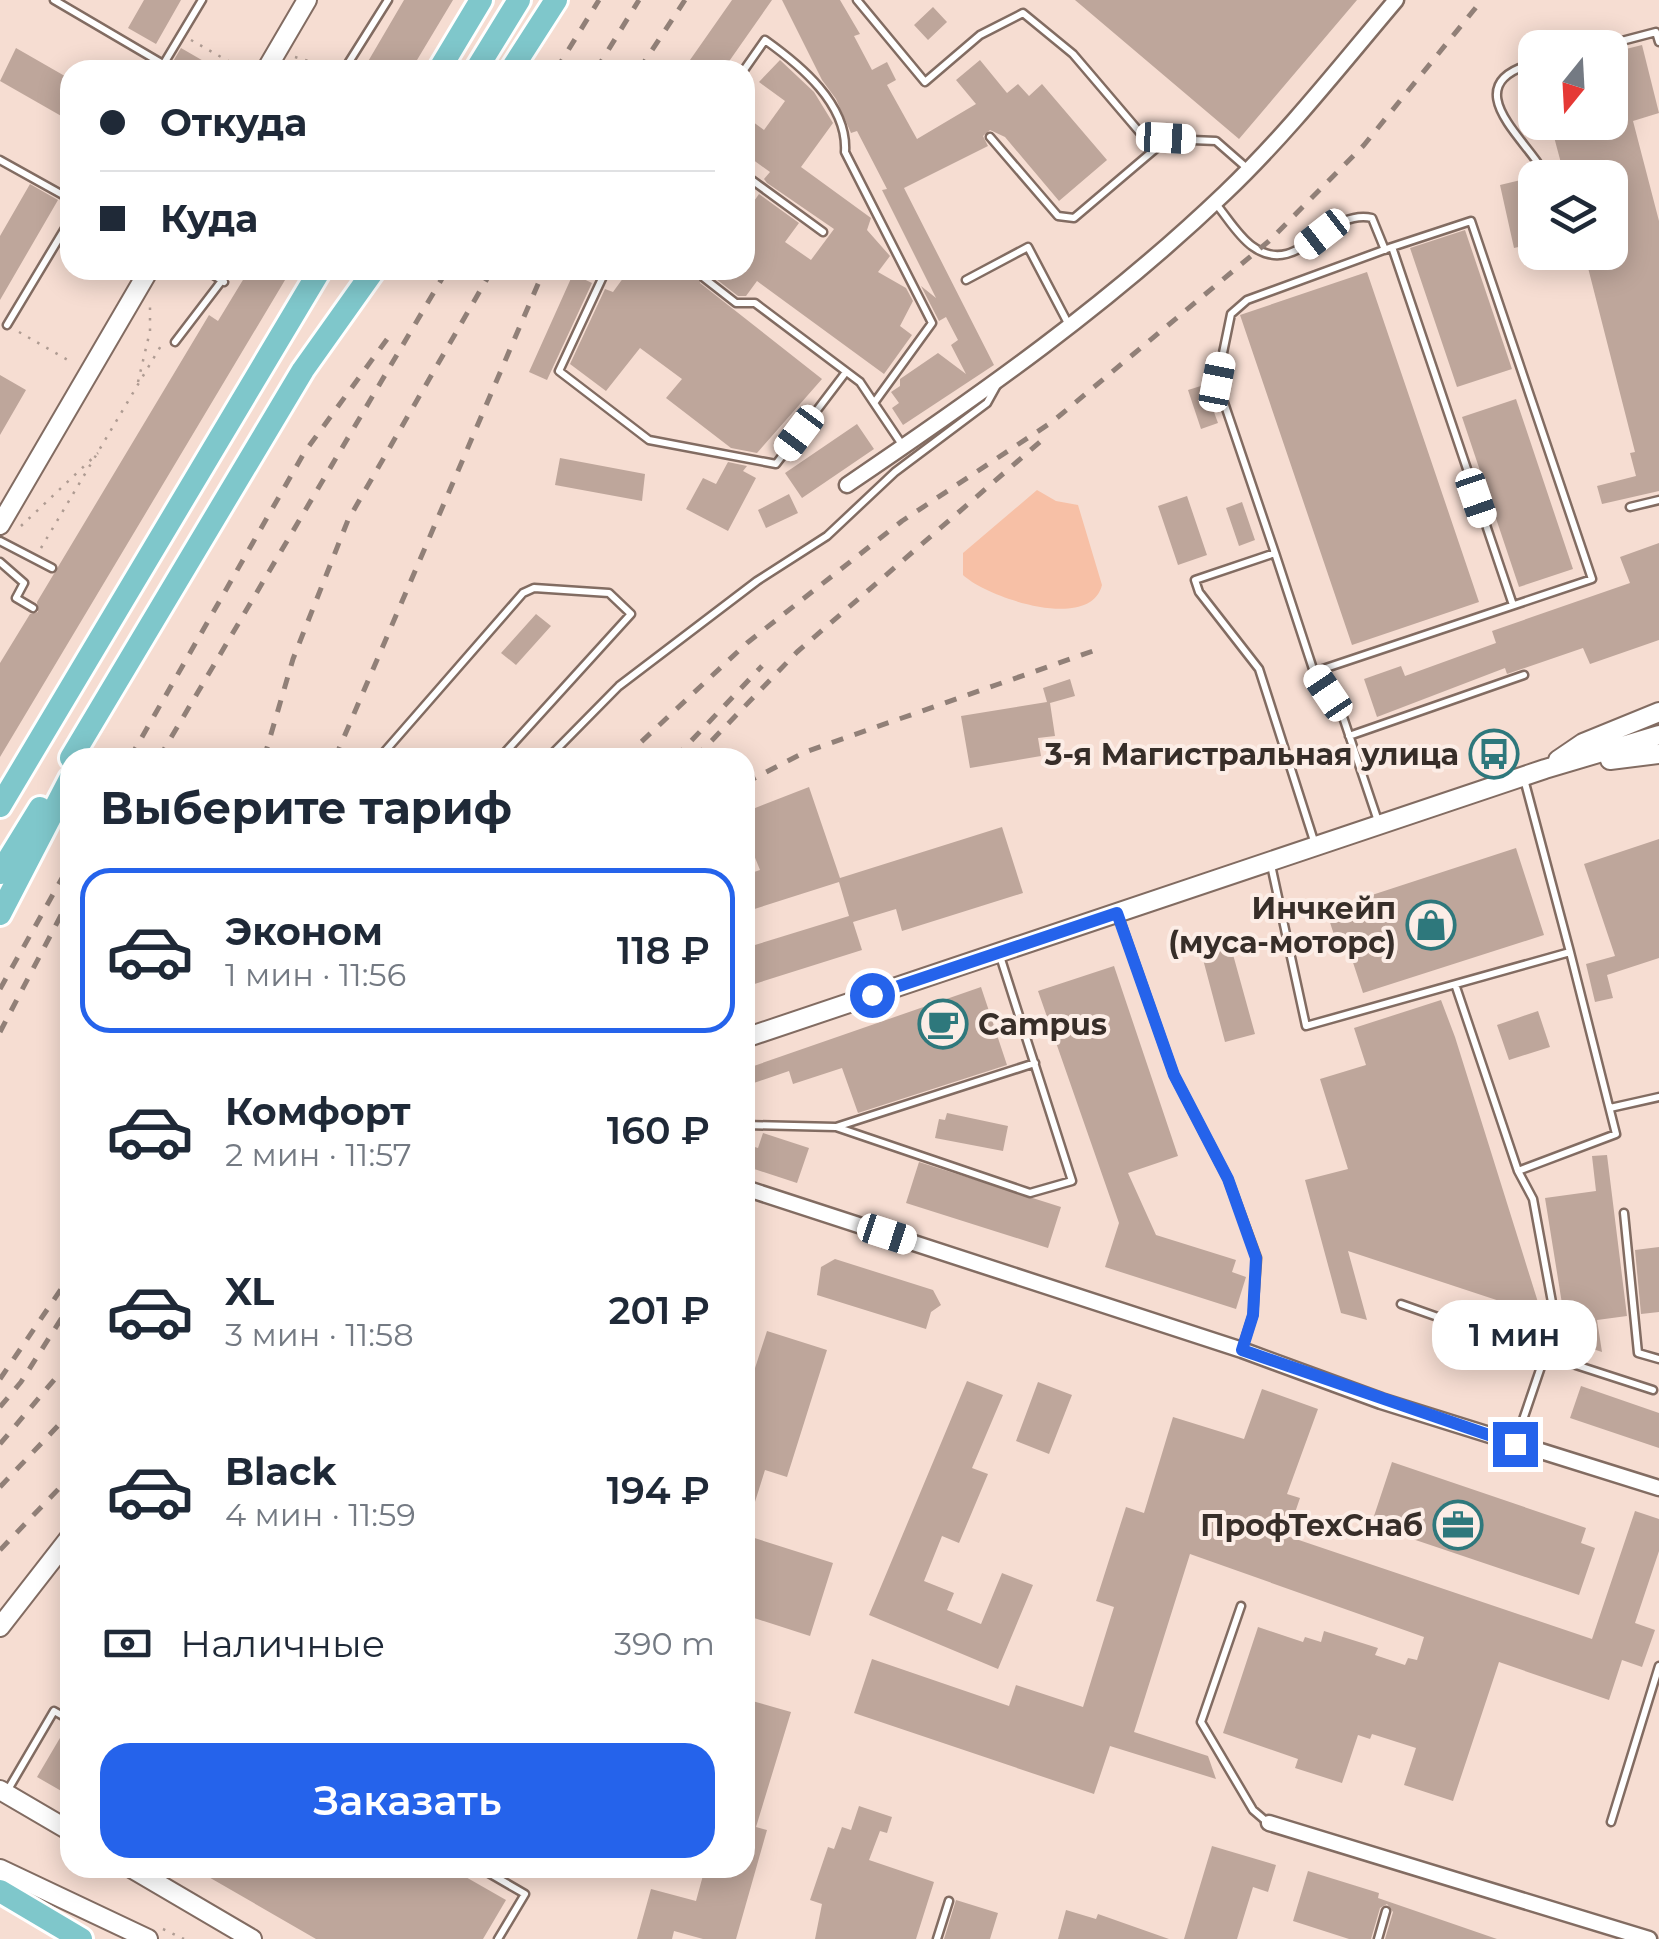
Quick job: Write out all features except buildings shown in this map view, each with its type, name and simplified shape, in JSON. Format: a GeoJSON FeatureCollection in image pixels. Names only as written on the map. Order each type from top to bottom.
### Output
{"type":"FeatureCollection","features":[{"type":"Feature","properties":{"kind":"main road"},"geometry":{"type":"LineString","coordinates":[[445,60],[481,0]]}},
{"type":"Feature","properties":{"kind":"main road"},"geometry":{"type":"LineString","coordinates":[[482,60],[518,0]]}},
{"type":"Feature","properties":{"kind":"main road"},"geometry":{"type":"LineString","coordinates":[[517,60],[556,0]]}},
{"type":"Feature","properties":{"kind":"main road"},"geometry":{"type":"LineString","coordinates":[[0,806],[314,280]]}},
{"type":"Feature","properties":{"kind":"main road"},"geometry":{"type":"LineString","coordinates":[[76,748],[353,280]]}},
{"type":"Feature","properties":{"kind":"main road"},"geometry":{"type":"LineString","coordinates":[[303,370],[367,280]]}},
{"type":"Feature","properties":{"kind":"main road"},"geometry":{"type":"LineString","coordinates":[[85,748],[123,672]]}},
{"type":"Feature","properties":{"kind":"main road"},"geometry":{"type":"LineString","coordinates":[[0,873],[60,774]]}},
{"type":"Feature","properties":{"kind":"main road"},"geometry":{"type":"LineString","coordinates":[[0,914],[60,798]]}},
{"type":"Feature","properties":{"kind":"main road"},"geometry":{"type":"LineString","coordinates":[[0,1891],[80,1939]]}},
{"type":"Feature","properties":{"kind":"street"},"geometry":{"type":"LineString","coordinates":[[272,60],[307,0]]}},
{"type":"Feature","properties":{"kind":"street"},"geometry":{"type":"LineString","coordinates":[[848,485],[997,384],[1071,328],[1215,203],[1249,170],[1396,0]]}},
{"type":"Feature","properties":{"kind":"street"},"geometry":{"type":"LineString","coordinates":[[6,526],[143,280]]}},
{"type":"Feature","properties":{"kind":"street"},"geometry":{"type":"LineString","coordinates":[[1548,768],[1584,743],[1659,712]]}},
{"type":"Feature","properties":{"kind":"street"},"geometry":{"type":"LineString","coordinates":[[755,1035],[1659,734]]}},
{"type":"Feature","properties":{"kind":"street"},"geometry":{"type":"LineString","coordinates":[[1548,768],[1659,754]]}},
{"type":"Feature","properties":{"kind":"street"},"geometry":{"type":"LineString","coordinates":[[755,1191],[1242,1350],[1515,1444],[1659,1488]]}},
{"type":"Feature","properties":{"kind":"street"},"geometry":{"type":"LineString","coordinates":[[0,1628],[60,1550]]}},
{"type":"Feature","properties":{"kind":"street"},"geometry":{"type":"LineString","coordinates":[[3,1791],[60,1825]]}},
{"type":"Feature","properties":{"kind":"street"},"geometry":{"type":"LineString","coordinates":[[1269,1824],[1649,1939]]}},
{"type":"Feature","properties":{"kind":"street"},"geometry":{"type":"LineString","coordinates":[[0,1870],[148,1939]]}},
{"type":"Feature","properties":{"kind":"street"},"geometry":{"type":"LineString","coordinates":[[149,1878],[252,1939]]}},
{"type":"Feature","properties":{"kind":"lane"},"geometry":{"type":"LineString","coordinates":[[56,0],[151,60]]}},
{"type":"Feature","properties":{"kind":"lane"},"geometry":{"type":"LineString","coordinates":[[166,60],[202,0]]}},
{"type":"Feature","properties":{"kind":"lane"},"geometry":{"type":"LineString","coordinates":[[347,60],[388,0]]}},
{"type":"Feature","properties":{"kind":"lane"},"geometry":{"type":"LineString","coordinates":[[857,0],[925,82],[980,35],[1023,13],[1073,54],[1154,149]]}},
{"type":"Feature","properties":{"kind":"lane"},"geometry":{"type":"LineString","coordinates":[[1628,39],[1656,32],[1659,42]]}},
{"type":"Feature","properties":{"kind":"lane"},"geometry":{"type":"LineString","coordinates":[[751,60],[765,40],[814,75],[846,139],[846,152],[932,323],[874,403]]}},
{"type":"Feature","properties":{"kind":"lane"},"geometry":{"type":"LineString","coordinates":[[1518,71],[1506,77],[1498,91],[1498,106],[1504,124],[1534,160]]}},
{"type":"Feature","properties":{"kind":"lane"},"geometry":{"type":"LineString","coordinates":[[990,137],[1058,216],[1074,218],[1166,138],[1216,142],[1249,170]]}},
{"type":"Feature","properties":{"kind":"lane"},"geometry":{"type":"LineString","coordinates":[[0,160],[60,194]]}},
{"type":"Feature","properties":{"kind":"lane"},"geometry":{"type":"LineString","coordinates":[[755,182],[822,232]]}},
{"type":"Feature","properties":{"kind":"lane"},"geometry":{"type":"LineString","coordinates":[[1215,203],[1249,244],[1268,255],[1304,248],[1340,220],[1358,215],[1372,218],[1388,249],[1513,605]]}},
{"type":"Feature","properties":{"kind":"lane"},"geometry":{"type":"LineString","coordinates":[[1314,672],[1592,579],[1471,221],[1247,300],[1230,314],[1217,382],[1314,672],[1342,714],[1380,826]]}},
{"type":"Feature","properties":{"kind":"lane"},"geometry":{"type":"LineString","coordinates":[[7,325],[60,237]]}},
{"type":"Feature","properties":{"kind":"lane"},"geometry":{"type":"LineString","coordinates":[[966,280],[1028,247],[1071,328]]}},
{"type":"Feature","properties":{"kind":"lane"},"geometry":{"type":"LineString","coordinates":[[175,342],[224,282],[221,280]]}},
{"type":"Feature","properties":{"kind":"lane"},"geometry":{"type":"LineString","coordinates":[[601,280],[559,371],[650,440],[776,464],[846,372]]}},
{"type":"Feature","properties":{"kind":"lane"},"geometry":{"type":"LineString","coordinates":[[707,280],[736,303],[755,303],[846,372],[874,403],[904,447]]}},
{"type":"Feature","properties":{"kind":"lane"},"geometry":{"type":"LineString","coordinates":[[558,748],[618,686],[741,593],[828,536],[895,472],[987,403],[997,384]]}},
{"type":"Feature","properties":{"kind":"lane"},"geometry":{"type":"LineString","coordinates":[[1630,507],[1659,500]]}},
{"type":"Feature","properties":{"kind":"lane"},"geometry":{"type":"LineString","coordinates":[[0,541],[52,568]]}},
{"type":"Feature","properties":{"kind":"lane"},"geometry":{"type":"LineString","coordinates":[[1275,552],[1194,580],[1199,592],[1259,669],[1316,848]]}},
{"type":"Feature","properties":{"kind":"lane"},"geometry":{"type":"LineString","coordinates":[[0,562],[24,583],[16,598],[33,608]]}},
{"type":"Feature","properties":{"kind":"lane"},"geometry":{"type":"LineString","coordinates":[[388,748],[523,594],[534,588],[608,594],[631,614],[509,748]]}},
{"type":"Feature","properties":{"kind":"lane"},"geometry":{"type":"LineString","coordinates":[[1349,736],[1524,674]]}},
{"type":"Feature","properties":{"kind":"lane"},"geometry":{"type":"LineString","coordinates":[[1518,1170],[1616,1134],[1523,777]]}},
{"type":"Feature","properties":{"kind":"lane"},"geometry":{"type":"LineString","coordinates":[[1271,864],[1306,1026],[1570,952]]}},
{"type":"Feature","properties":{"kind":"lane"},"geometry":{"type":"LineString","coordinates":[[1117,913],[1174,1075],[1228,1179],[1256,1258],[1253,1315],[1242,1350]]}},
{"type":"Feature","properties":{"kind":"lane"},"geometry":{"type":"LineString","coordinates":[[755,1125],[836,1127],[1030,1193],[1072,1181],[999,952]]}},
{"type":"Feature","properties":{"kind":"lane"},"geometry":{"type":"LineString","coordinates":[[1456,986],[1518,1170],[1532,1199],[1556,1324],[1515,1444]]}},
{"type":"Feature","properties":{"kind":"lane"},"geometry":{"type":"LineString","coordinates":[[836,1127],[1035,1063]]}},
{"type":"Feature","properties":{"kind":"lane"},"geometry":{"type":"LineString","coordinates":[[1610,1108],[1659,1098]]}},
{"type":"Feature","properties":{"kind":"lane"},"geometry":{"type":"LineString","coordinates":[[1624,1212],[1638,1353],[1659,1359]]}},
{"type":"Feature","properties":{"kind":"lane"},"geometry":{"type":"LineString","coordinates":[[1401,1304],[1653,1390]]}},
{"type":"Feature","properties":{"kind":"lane"},"geometry":{"type":"LineString","coordinates":[[1241,1606],[1201,1722],[1253,1810],[1269,1824]]}},
{"type":"Feature","properties":{"kind":"lane"},"geometry":{"type":"LineString","coordinates":[[1611,1822],[1659,1666]]}},
{"type":"Feature","properties":{"kind":"lane"},"geometry":{"type":"LineString","coordinates":[[3,1791],[54,1711],[60,1714]]}},
{"type":"Feature","properties":{"kind":"lane"},"geometry":{"type":"LineString","coordinates":[[497,1878],[525,1894],[498,1939]]}},
{"type":"Feature","properties":{"kind":"lane"},"geometry":{"type":"LineString","coordinates":[[937,1939],[949,1902]]}},
{"type":"Feature","properties":{"kind":"lane"},"geometry":{"type":"LineString","coordinates":[[1378,1939],[1386,1911]]}},
{"type":"Feature","properties":{"kind":"path"},"geometry":{"type":"LineString","coordinates":[[181,34],[226,60]]}},
{"type":"Feature","properties":{"kind":"path"},"geometry":{"type":"LineString","coordinates":[[285,54],[306,60]]}},
{"type":"Feature","properties":{"kind":"path"},"geometry":{"type":"LineString","coordinates":[[138,384],[150,331],[150,304]]}},
{"type":"Feature","properties":{"kind":"path"},"geometry":{"type":"LineString","coordinates":[[7,325],[74,364]]}},
{"type":"Feature","properties":{"kind":"path"},"geometry":{"type":"LineString","coordinates":[[34,559],[165,339],[175,342]]}},
{"type":"Feature","properties":{"kind":"path"},"geometry":{"type":"LineString","coordinates":[[6,526],[21,526],[100,452]]}},
{"type":"Feature","properties":{"kind":"shaded area"},"geometry":{"type":"Polygon","coordinates":[[[1037,490],[1056,501],[1078,505],[1102,585],[1094,599],[1078,607],[1059,609],[1014,600],[963,575],[963,553],[1037,490]]]}},
{"type":"Feature","properties":{"kind":"railway"},"geometry":{"type":"LineString","coordinates":[[562,60],[599,0]]}},
{"type":"Feature","properties":{"kind":"railway"},"geometry":{"type":"LineString","coordinates":[[602,60],[639,0]]}},
{"type":"Feature","properties":{"kind":"railway"},"geometry":{"type":"LineString","coordinates":[[646,60],[685,0]]}},
{"type":"Feature","properties":{"kind":"railway"},"geometry":{"type":"LineString","coordinates":[[635,748],[747,643],[902,521],[1052,422],[1269,241],[1364,145],[1482,0]]}},
{"type":"Feature","properties":{"kind":"railway"},"geometry":{"type":"LineString","coordinates":[[165,748],[441,280]]}},
{"type":"Feature","properties":{"kind":"railway"},"geometry":{"type":"LineString","coordinates":[[267,748],[293,659],[348,520],[486,280]]}},
{"type":"Feature","properties":{"kind":"railway"},"geometry":{"type":"LineString","coordinates":[[339,748],[540,280]]}},
{"type":"Feature","properties":{"kind":"railway"},"geometry":{"type":"LineString","coordinates":[[136,748],[304,453],[393,331]]}},
{"type":"Feature","properties":{"kind":"railway"},"geometry":{"type":"LineString","coordinates":[[705,748],[797,652],[1041,441]]}},
{"type":"Feature","properties":{"kind":"railway"},"geometry":{"type":"LineString","coordinates":[[755,778],[805,752],[1093,651]]}},
{"type":"Feature","properties":{"kind":"railway"},"geometry":{"type":"LineString","coordinates":[[684,748],[762,666]]}},
{"type":"Feature","properties":{"kind":"railway"},"geometry":{"type":"LineString","coordinates":[[0,989],[60,882]]}},
{"type":"Feature","properties":{"kind":"railway"},"geometry":{"type":"LineString","coordinates":[[0,1032],[60,917]]}},
{"type":"Feature","properties":{"kind":"railway"},"geometry":{"type":"LineString","coordinates":[[0,1379],[60,1291]]}},
{"type":"Feature","properties":{"kind":"railway"},"geometry":{"type":"LineString","coordinates":[[0,1407],[60,1321]]}},
{"type":"Feature","properties":{"kind":"railway"},"geometry":{"type":"LineString","coordinates":[[0,1444],[60,1373]]}},
{"type":"Feature","properties":{"kind":"railway"},"geometry":{"type":"LineString","coordinates":[[0,1487],[60,1424]]}},
{"type":"Feature","properties":{"kind":"railway"},"geometry":{"type":"LineString","coordinates":[[0,1550],[60,1487]]}},
{"type":"Feature","properties":{"kind":"place","name":"3-я Магистральная улица"},"geometry":{"type":"Point","coordinates":[1494,754]}},
{"type":"Feature","properties":{"kind":"place","name":"Инчкейп (муса-моторс)"},"geometry":{"type":"Point","coordinates":[1431,925]}},
{"type":"Feature","properties":{"kind":"place","name":"Campus"},"geometry":{"type":"Point","coordinates":[943,1024]}},
{"type":"Feature","properties":{"kind":"place","name":"ПрофТехСнаб"},"geometry":{"type":"Point","coordinates":[1458,1525]}},
{"type":"Feature","properties":{"kind":"route"},"geometry":{"type":"LineString","coordinates":[[872,995],[1117,913],[1174,1075],[1228,1179],[1256,1258],[1253,1315],[1242,1350],[1515,1444]]}}]}
